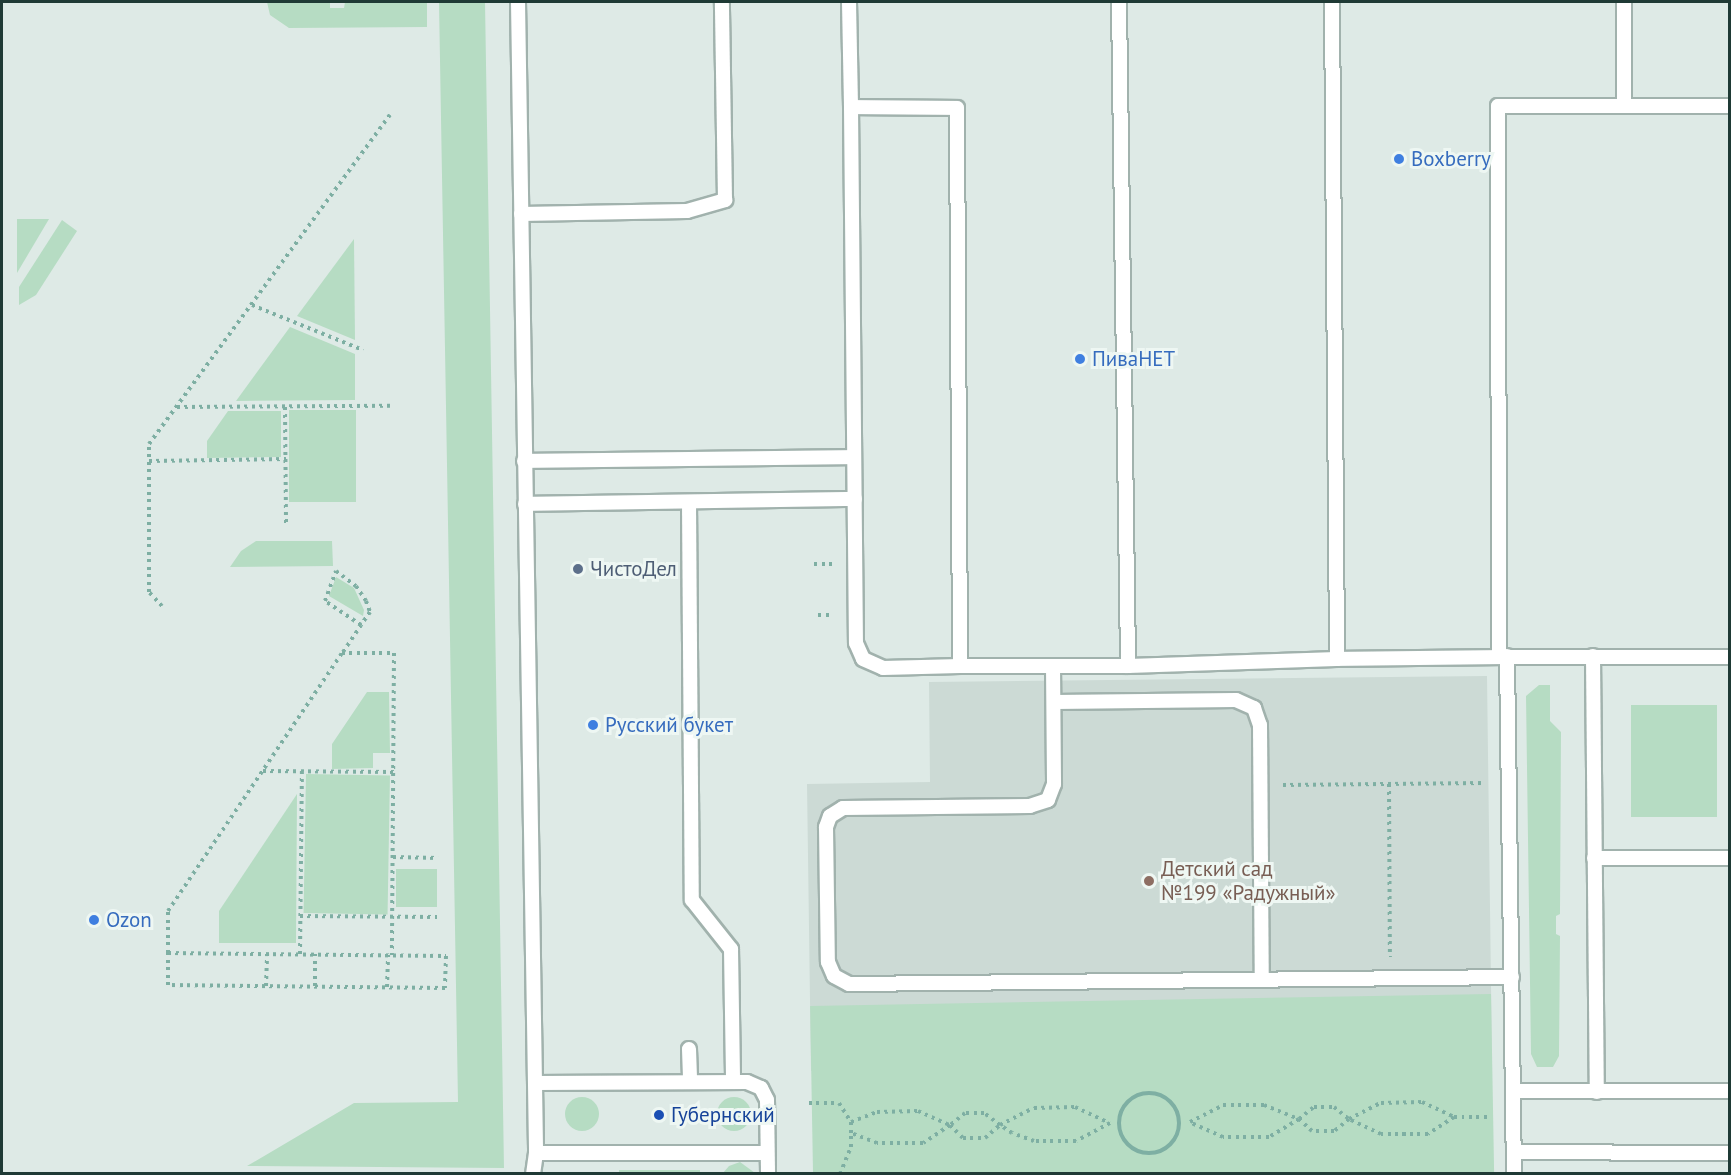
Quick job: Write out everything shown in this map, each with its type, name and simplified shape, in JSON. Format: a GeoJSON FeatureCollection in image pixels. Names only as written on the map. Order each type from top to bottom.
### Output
{"type":"FeatureCollection","features":[{"type":"Feature","properties":{"kind":"lane"},"geometry":{"type":"LineString","coordinates":[[518,2],[536,1153],[533,1173]]}},
{"type":"Feature","properties":{"kind":"lane"},"geometry":{"type":"LineString","coordinates":[[521,214],[687,211],[725,200],[723,2]]}},
{"type":"Feature","properties":{"kind":"lane"},"geometry":{"type":"LineString","coordinates":[[849,2],[856,643],[862,658],[883,668],[1128,666],[1337,659],[1730,657]]}},
{"type":"Feature","properties":{"kind":"lane"},"geometry":{"type":"LineString","coordinates":[[1119,2],[1128,666]]}},
{"type":"Feature","properties":{"kind":"lane"},"geometry":{"type":"LineString","coordinates":[[1332,2],[1337,659]]}},
{"type":"Feature","properties":{"kind":"lane"},"geometry":{"type":"LineString","coordinates":[[1624,2],[1624,106]]}},
{"type":"Feature","properties":{"kind":"lane"},"geometry":{"type":"LineString","coordinates":[[1514,1173],[1509,782],[1503,657],[1498,106],[1730,106]]}},
{"type":"Feature","properties":{"kind":"lane"},"geometry":{"type":"LineString","coordinates":[[851,107],[957,108],[960,666]]}},
{"type":"Feature","properties":{"kind":"lane"},"geometry":{"type":"LineString","coordinates":[[524,460],[855,457]]}},
{"type":"Feature","properties":{"kind":"lane"},"geometry":{"type":"LineString","coordinates":[[525,504],[855,499]]}},
{"type":"Feature","properties":{"kind":"lane"},"geometry":{"type":"LineString","coordinates":[[688,502],[692,900],[731,949],[733,1082]]}},
{"type":"Feature","properties":{"kind":"lane"},"geometry":{"type":"LineString","coordinates":[[1593,656],[1597,1092]]}},
{"type":"Feature","properties":{"kind":"lane"},"geometry":{"type":"LineString","coordinates":[[1053,666],[1054,784],[1048,800],[1030,806],[843,808],[830,816],[826,827],[828,962],[834,976],[849,984],[1512,977]]}},
{"type":"Feature","properties":{"kind":"lane"},"geometry":{"type":"LineString","coordinates":[[1054,702],[1236,700],[1254,708],[1260,725],[1262,980]]}},
{"type":"Feature","properties":{"kind":"lane"},"geometry":{"type":"LineString","coordinates":[[1594,858],[1730,858]]}},
{"type":"Feature","properties":{"kind":"lane"},"geometry":{"type":"LineString","coordinates":[[689,1048],[690,1082]]}},
{"type":"Feature","properties":{"kind":"lane"},"geometry":{"type":"LineString","coordinates":[[534,1083],[747,1082],[761,1088],[767,1100],[768,1173]]}},
{"type":"Feature","properties":{"kind":"lane"},"geometry":{"type":"LineString","coordinates":[[1513,1091],[1730,1091]]}},
{"type":"Feature","properties":{"kind":"lane"},"geometry":{"type":"LineString","coordinates":[[1514,1152],[1730,1153]]}},
{"type":"Feature","properties":{"kind":"lane"},"geometry":{"type":"LineString","coordinates":[[536,1153],[767,1153]]}},
{"type":"Feature","properties":{"kind":"path"},"geometry":{"type":"LineString","coordinates":[[162,606],[149,592],[149,444],[390,115]]}},
{"type":"Feature","properties":{"kind":"path"},"geometry":{"type":"LineString","coordinates":[[252,305],[363,350]]}},
{"type":"Feature","properties":{"kind":"path"},"geometry":{"type":"LineString","coordinates":[[285,406],[286,526]]}},
{"type":"Feature","properties":{"kind":"path"},"geometry":{"type":"LineString","coordinates":[[176,407],[392,406]]}},
{"type":"Feature","properties":{"kind":"path"},"geometry":{"type":"LineString","coordinates":[[149,460],[286,459]]}},
{"type":"Feature","properties":{"kind":"path"},"geometry":{"type":"LineString","coordinates":[[168,953],[446,956],[446,988],[168,985],[168,953],[168,911],[370,612],[356,586],[336,571],[325,601],[361,625]]}},
{"type":"Feature","properties":{"kind":"path"},"geometry":{"type":"LineString","coordinates":[[342,653],[394,653],[393,917],[387,988]]}},
{"type":"Feature","properties":{"kind":"path"},"geometry":{"type":"LineString","coordinates":[[263,771],[395,772]]}},
{"type":"Feature","properties":{"kind":"path"},"geometry":{"type":"LineString","coordinates":[[300,954],[302,771]]}},
{"type":"Feature","properties":{"kind":"path"},"geometry":{"type":"LineString","coordinates":[[1261,786],[1509,782]]}},
{"type":"Feature","properties":{"kind":"path"},"geometry":{"type":"LineString","coordinates":[[1389,784],[1390,978]]}},
{"type":"Feature","properties":{"kind":"path"},"geometry":{"type":"LineString","coordinates":[[393,857],[438,858]]}},
{"type":"Feature","properties":{"kind":"path"},"geometry":{"type":"LineString","coordinates":[[300,916],[437,917]]}},
{"type":"Feature","properties":{"kind":"path"},"geometry":{"type":"LineString","coordinates":[[266,986],[267,954]]}},
{"type":"Feature","properties":{"kind":"path"},"geometry":{"type":"LineString","coordinates":[[315,954],[315,987]]}},
{"type":"Feature","properties":{"kind":"path"},"geometry":{"type":"LineString","coordinates":[[1149,1093],[1170,1102],[1179,1122],[1171,1144],[1150,1154],[1128,1145],[1119,1122],[1128,1102],[1149,1093]]}},
{"type":"Feature","properties":{"kind":"path"},"geometry":{"type":"LineString","coordinates":[[1190,1122],[1223,1105],[1264,1105],[1299,1119],[1312,1131],[1334,1131],[1349,1119],[1381,1102],[1422,1102],[1454,1117],[1513,1116]]}},
{"type":"Feature","properties":{"kind":"path"},"geometry":{"type":"LineString","coordinates":[[809,1103],[839,1103],[851,1122],[851,1147],[840,1173]]}},
{"type":"Feature","properties":{"kind":"path"},"geometry":{"type":"LineString","coordinates":[[851,1122],[877,1112],[918,1111],[950,1125],[963,1138],[985,1138],[1000,1125],[1034,1108],[1075,1107],[1110,1123]]}},
{"type":"Feature","properties":{"kind":"path"},"geometry":{"type":"LineString","coordinates":[[1179,1122],[1190,1122],[1223,1137],[1269,1137],[1314,1107],[1334,1107],[1349,1119],[1381,1134],[1428,1134],[1454,1117]]}},
{"type":"Feature","properties":{"kind":"path"},"geometry":{"type":"LineString","coordinates":[[851,1133],[877,1143],[923,1143],[965,1113],[984,1113],[1000,1125],[1034,1141],[1076,1141],[1110,1123],[1119,1122]]}},
{"type":"Feature","properties":{"kind":"shaded area","name":"Детский сад №199 «Радужный»"},"geometry":{"type":"Polygon","coordinates":[[[1487,676],[1492,1062],[811,1071],[807,784],[930,782],[929,682],[1487,676]]]}},
{"type":"Feature","properties":{"kind":"green space"},"geometry":{"type":"Polygon","coordinates":[[[267,2],[330,2],[330,8],[344,8],[345,2],[427,2],[427,27],[289,28],[270,15],[267,2]]]}},
{"type":"Feature","properties":{"kind":"green space"},"geometry":{"type":"Polygon","coordinates":[[[439,2],[485,2],[504,1168],[247,1166],[354,1103],[458,1102],[439,2]]]}},
{"type":"Feature","properties":{"kind":"green space"},"geometry":{"type":"Polygon","coordinates":[[[17,219],[49,219],[17,273],[17,219]]]}},
{"type":"Feature","properties":{"kind":"green space"},"geometry":{"type":"Polygon","coordinates":[[[62,220],[77,231],[36,295],[19,305],[19,287],[62,220]]]}},
{"type":"Feature","properties":{"kind":"green space"},"geometry":{"type":"Polygon","coordinates":[[[354,239],[355,340],[297,316],[354,239]]]}},
{"type":"Feature","properties":{"kind":"green space"},"geometry":{"type":"Polygon","coordinates":[[[290,327],[355,354],[355,400],[236,401],[290,327]]]}},
{"type":"Feature","properties":{"kind":"green space"},"geometry":{"type":"Polygon","coordinates":[[[289,410],[356,410],[356,502],[289,502],[289,410]]]}},
{"type":"Feature","properties":{"kind":"green space"},"geometry":{"type":"Polygon","coordinates":[[[228,411],[281,411],[281,457],[207,458],[207,441],[228,411]]]}},
{"type":"Feature","properties":{"kind":"green space"},"geometry":{"type":"Polygon","coordinates":[[[256,541],[332,541],[333,566],[230,567],[241,551],[256,541]]]}},
{"type":"Feature","properties":{"kind":"green space"},"geometry":{"type":"Polygon","coordinates":[[[336,577],[354,588],[364,610],[363,616],[329,596],[336,577]]]}},
{"type":"Feature","properties":{"kind":"green space"},"geometry":{"type":"Polygon","coordinates":[[[1539,685],[1550,685],[1550,721],[1561,732],[1560,914],[1556,916],[1556,934],[1560,936],[1559,1056],[1553,1067],[1537,1067],[1531,1054],[1526,696],[1539,685]]]}},
{"type":"Feature","properties":{"kind":"green space"},"geometry":{"type":"Polygon","coordinates":[[[367,692],[389,692],[390,753],[373,753],[373,768],[332,769],[332,744],[367,692]]]}},
{"type":"Feature","properties":{"kind":"green space"},"geometry":{"type":"Polygon","coordinates":[[[1631,705],[1717,705],[1717,817],[1631,817],[1631,705]]]}},
{"type":"Feature","properties":{"kind":"green space"},"geometry":{"type":"Polygon","coordinates":[[[306,774],[390,775],[388,914],[304,913],[306,774]]]}},
{"type":"Feature","properties":{"kind":"green space"},"geometry":{"type":"Polygon","coordinates":[[[297,794],[296,943],[219,943],[219,911],[297,794]]]}},
{"type":"Feature","properties":{"kind":"green space"},"geometry":{"type":"Polygon","coordinates":[[[396,869],[437,869],[437,907],[396,907],[396,869]]]}},
{"type":"Feature","properties":{"kind":"green space"},"geometry":{"type":"Polygon","coordinates":[[[1491,994],[1494,1173],[813,1174],[810,1006],[1491,994]]]}},
{"type":"Feature","properties":{"kind":"green space"},"geometry":{"type":"Polygon","coordinates":[[[582,1097],[594,1102],[599,1114],[594,1126],[582,1131],[570,1126],[565,1114],[570,1102],[582,1097]]]}},
{"type":"Feature","properties":{"kind":"green space"},"geometry":{"type":"Polygon","coordinates":[[[734,1097],[746,1102],[751,1114],[746,1126],[734,1131],[722,1126],[717,1114],[722,1102],[734,1097]]]}},
{"type":"Feature","properties":{"kind":"green space"},"geometry":{"type":"Polygon","coordinates":[[[740,1162],[755,1173],[723,1173],[729,1166],[740,1162]]]}},
{"type":"Feature","properties":{"kind":"green space"},"geometry":{"type":"Polygon","coordinates":[[[619,1170],[700,1170],[700,1173],[619,1174],[619,1170]]]}},
{"type":"Feature","properties":{"kind":"place","name":"Boxberry"},"geometry":{"type":"Point","coordinates":[1399,159]}},
{"type":"Feature","properties":{"kind":"place","name":"ПиваНЕТ"},"geometry":{"type":"Point","coordinates":[1080,359]}},
{"type":"Feature","properties":{"kind":"place","name":"ЧистоДел"},"geometry":{"type":"Point","coordinates":[578,569]}},
{"type":"Feature","properties":{"kind":"place","name":"Русский букет"},"geometry":{"type":"Point","coordinates":[593,725]}},
{"type":"Feature","properties":{"kind":"place","name":"Детский сад №199 «Радужный»"},"geometry":{"type":"Point","coordinates":[1149,881]}},
{"type":"Feature","properties":{"kind":"place","name":"Ozon"},"geometry":{"type":"Point","coordinates":[94,920]}},
{"type":"Feature","properties":{"kind":"place","name":"Губернский"},"geometry":{"type":"Point","coordinates":[659,1115]}}]}
